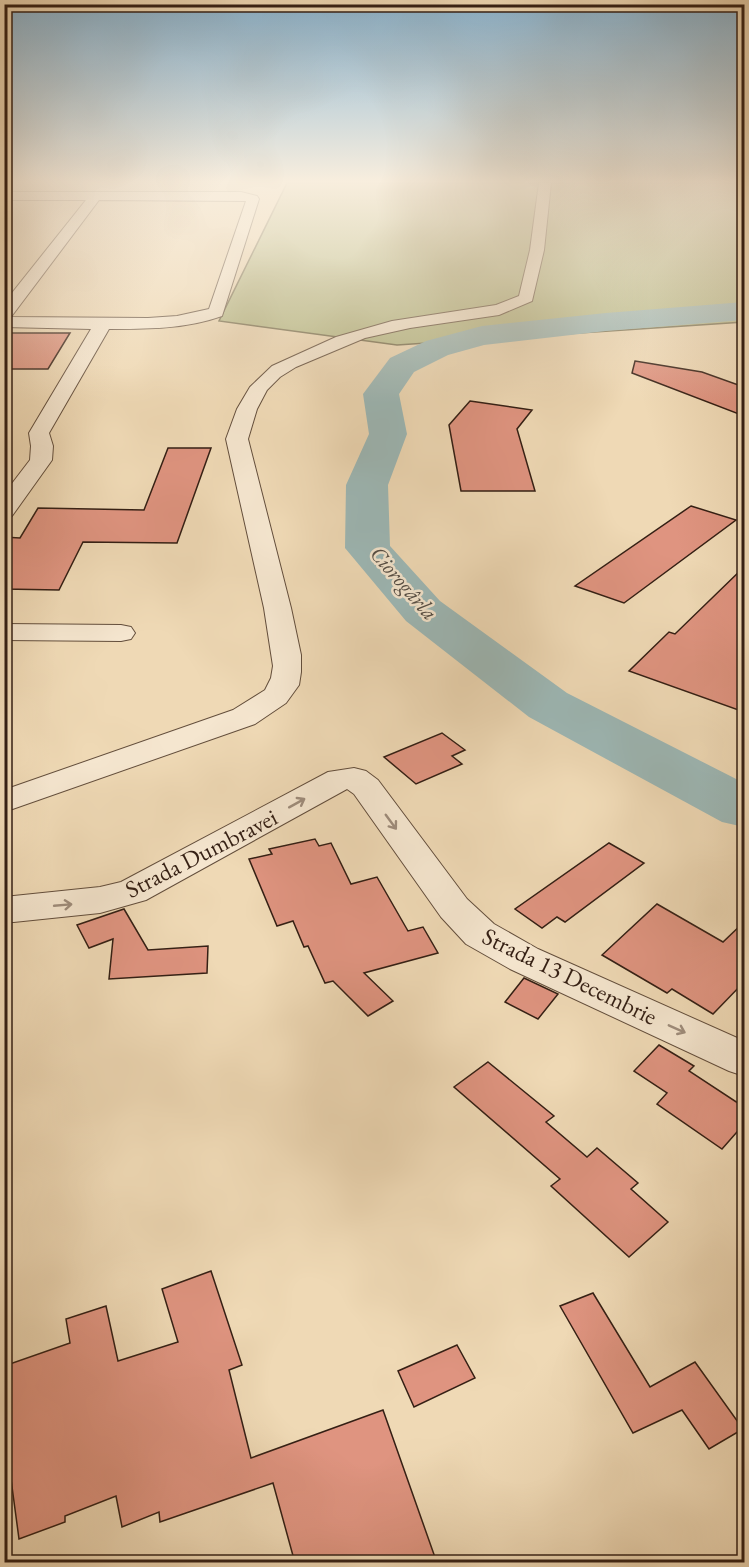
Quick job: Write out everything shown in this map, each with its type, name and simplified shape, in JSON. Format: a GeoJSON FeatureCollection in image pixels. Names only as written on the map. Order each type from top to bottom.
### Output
{"type":"FeatureCollection","features":[{"type":"Feature","properties":{"kind":"street"},"geometry":{"type":"LineString","coordinates":[[4,315],[49,256]]}},
{"type":"Feature","properties":{"kind":"street"},"geometry":{"type":"LineString","coordinates":[[4,322],[193,320],[209,316],[216,312],[234,256]]}},
{"type":"Feature","properties":{"kind":"street"},"geometry":{"type":"LineString","coordinates":[[4,802],[244,717],[270,702],[279,693],[286,677],[287,661],[278,602],[256,524],[237,439],[239,429],[262,383],[283,367],[359,333],[406,322],[513,305],[526,298],[536,256]]}},
{"type":"Feature","properties":{"kind":"street"},"geometry":{"type":"LineString","coordinates":[[4,511],[37,468],[43,454],[39,433],[104,322]]}},
{"type":"Feature","properties":{"kind":"street"},"geometry":{"type":"LineString","coordinates":[[4,632],[121,633]]}},
{"type":"Feature","properties":{"kind":"street","name":"Strada Dumbravei"},"geometry":{"type":"LineString","coordinates":[[4,910],[100,900],[133,891],[340,779],[354,778]]}},
{"type":"Feature","properties":{"kind":"street","name":"Strada 13 Decembrie"},"geometry":{"type":"LineString","coordinates":[[354,778],[366,787],[454,908],[480,934],[524,959],[744,1059]]}},
{"type":"Feature","properties":{"kind":"green space"},"geometry":{"type":"Polygon","coordinates":[[[251,256],[744,256],[744,322],[397,345],[219,321],[251,256]]]}},
{"type":"Feature","properties":{"kind":"building"},"geometry":{"type":"Polygon","coordinates":[[[4,333],[70,333],[48,369],[4,369],[4,333]]]}},
{"type":"Feature","properties":{"kind":"building"},"geometry":{"type":"Polygon","coordinates":[[[635,361],[702,372],[744,387],[744,416],[632,373],[635,361]]]}},
{"type":"Feature","properties":{"kind":"building"},"geometry":{"type":"Polygon","coordinates":[[[470,401],[532,410],[517,429],[535,491],[461,491],[449,425],[470,401]]]}},
{"type":"Feature","properties":{"kind":"building"},"geometry":{"type":"Polygon","coordinates":[[[168,448],[211,448],[177,543],[83,542],[59,590],[4,589],[4,537],[20,538],[38,508],[144,510],[168,448]]]}},
{"type":"Feature","properties":{"kind":"building"},"geometry":{"type":"Polygon","coordinates":[[[691,506],[736,520],[624,603],[575,586],[691,506]]]}},
{"type":"Feature","properties":{"kind":"building"},"geometry":{"type":"Polygon","coordinates":[[[744,567],[744,712],[629,671],[669,632],[675,634],[744,567]]]}},
{"type":"Feature","properties":{"kind":"building"},"geometry":{"type":"Polygon","coordinates":[[[442,733],[465,750],[452,756],[462,764],[416,784],[384,757],[442,733]]]}},
{"type":"Feature","properties":{"kind":"building"},"geometry":{"type":"Polygon","coordinates":[[[315,839],[319,846],[331,843],[351,884],[377,877],[408,931],[423,927],[438,953],[364,973],[393,1001],[368,1016],[333,981],[325,983],[308,946],[304,947],[293,921],[277,926],[249,859],[272,854],[269,849],[315,839]]]}},
{"type":"Feature","properties":{"kind":"building"},"geometry":{"type":"Polygon","coordinates":[[[609,843],[644,863],[565,922],[557,917],[542,928],[515,909],[609,843]]]}},
{"type":"Feature","properties":{"kind":"building"},"geometry":{"type":"Polygon","coordinates":[[[657,904],[723,942],[744,922],[744,982],[713,1014],[672,989],[667,993],[602,955],[657,904]]]}},
{"type":"Feature","properties":{"kind":"building"},"geometry":{"type":"Polygon","coordinates":[[[124,909],[148,950],[208,946],[207,973],[109,979],[113,939],[89,948],[77,925],[124,909]]]}},
{"type":"Feature","properties":{"kind":"building"},"geometry":{"type":"Polygon","coordinates":[[[524,978],[558,994],[538,1019],[505,1002],[524,978]]]}},
{"type":"Feature","properties":{"kind":"building"},"geometry":{"type":"Polygon","coordinates":[[[659,1045],[694,1066],[689,1071],[744,1107],[744,1124],[722,1149],[657,1104],[667,1093],[634,1071],[659,1045]]]}},
{"type":"Feature","properties":{"kind":"building"},"geometry":{"type":"Polygon","coordinates":[[[488,1062],[554,1116],[546,1122],[587,1157],[597,1148],[638,1183],[631,1189],[668,1222],[629,1257],[551,1186],[560,1179],[454,1087],[488,1062]]]}},
{"type":"Feature","properties":{"kind":"building"},"geometry":{"type":"Polygon","coordinates":[[[211,1271],[242,1365],[229,1370],[251,1458],[383,1410],[437,1563],[295,1563],[273,1483],[160,1522],[159,1512],[122,1527],[116,1496],[65,1516],[65,1522],[19,1539],[4,1427],[4,1366],[70,1343],[66,1319],[106,1306],[118,1361],[178,1342],[162,1289],[211,1271]]]}},
{"type":"Feature","properties":{"kind":"building"},"geometry":{"type":"Polygon","coordinates":[[[593,1293],[650,1387],[695,1362],[743,1429],[709,1449],[682,1410],[633,1433],[560,1306],[593,1293]]]}},
{"type":"Feature","properties":{"kind":"building"},"geometry":{"type":"Polygon","coordinates":[[[457,1345],[475,1378],[414,1407],[398,1371],[457,1345]]]}},
{"type":"Feature","properties":{"kind":"waterway","name":"Ciorogârla"},"geometry":{"type":"LineString","coordinates":[[744,311],[606,322],[482,336],[437,348],[402,365],[381,394],[388,434],[367,485],[368,548],[423,611],[548,705],[744,808]]}}]}
